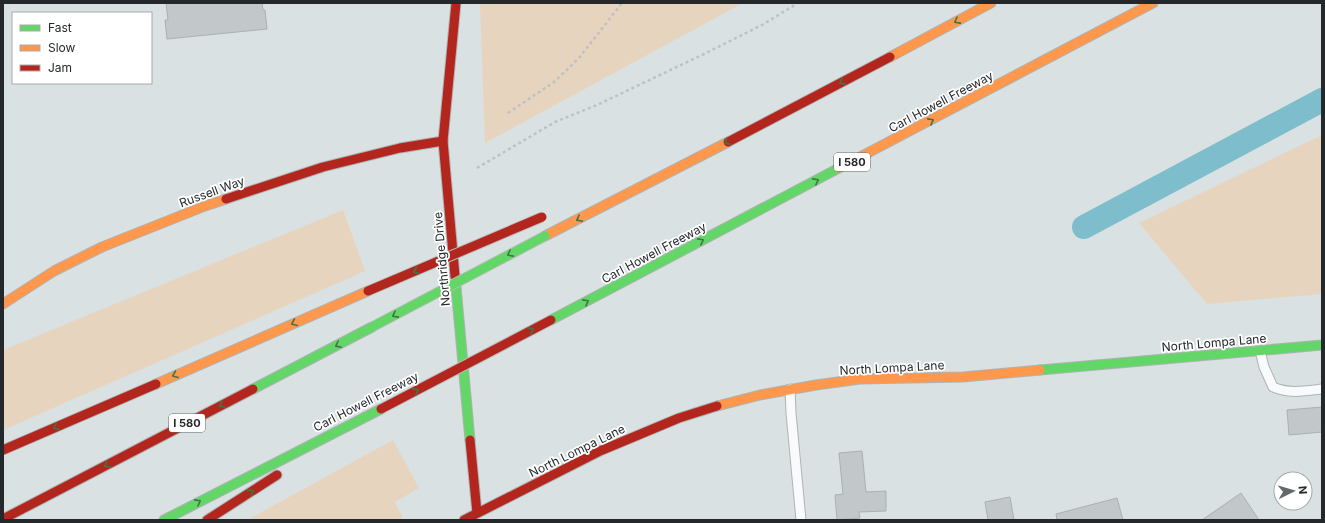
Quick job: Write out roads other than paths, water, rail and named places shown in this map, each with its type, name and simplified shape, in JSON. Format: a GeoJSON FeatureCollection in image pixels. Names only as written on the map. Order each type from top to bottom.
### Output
{"type":"FeatureCollection","features":[{"type":"Feature","properties":{"kind":"main road","name":"Northridge Drive"},"geometry":{"type":"LineString","coordinates":[[456,3],[443,141],[477,513]]}},
{"type":"Feature","properties":{"kind":"main road","name":"I 580"},"geometry":{"type":"LineString","coordinates":[[3,519],[991,3]]}},
{"type":"Feature","properties":{"kind":"main road","name":"Carl Howell Freeway"},"geometry":{"type":"LineString","coordinates":[[164,520],[381,409],[1153,3]]}},
{"type":"Feature","properties":{"kind":"main road","name":"Russell Way"},"geometry":{"type":"LineString","coordinates":[[3,304],[54,271],[102,247],[205,206],[323,167],[400,148],[443,141]]}},
{"type":"Feature","properties":{"kind":"main road"},"geometry":{"type":"LineString","coordinates":[[578,209],[614,201]]}},
{"type":"Feature","properties":{"kind":"main road"},"geometry":{"type":"LineString","coordinates":[[3,450],[368,291],[546,216]]}},
{"type":"Feature","properties":{"kind":"main road","name":"North Lompa Lane"},"geometry":{"type":"LineString","coordinates":[[464,520],[600,451],[661,425],[724,404],[790,389],[860,379],[963,377],[1322,345]]}},
{"type":"Feature","properties":{"kind":"main road"},"geometry":{"type":"LineString","coordinates":[[301,460],[381,409]]}},
{"type":"Feature","properties":{"kind":"main road"},"geometry":{"type":"LineString","coordinates":[[207,520],[287,469]]}},
{"type":"Feature","properties":{"kind":"lane"},"geometry":{"type":"LineString","coordinates":[[1260,351],[1264,367],[1273,387],[1280,390],[1299,392],[1322,389]]}},
{"type":"Feature","properties":{"kind":"lane"},"geometry":{"type":"LineString","coordinates":[[790,389],[801,520]]}},
{"type":"Feature","properties":{"kind":"waterway"},"geometry":{"type":"LineString","coordinates":[[1084,227],[1322,100]]}}]}
